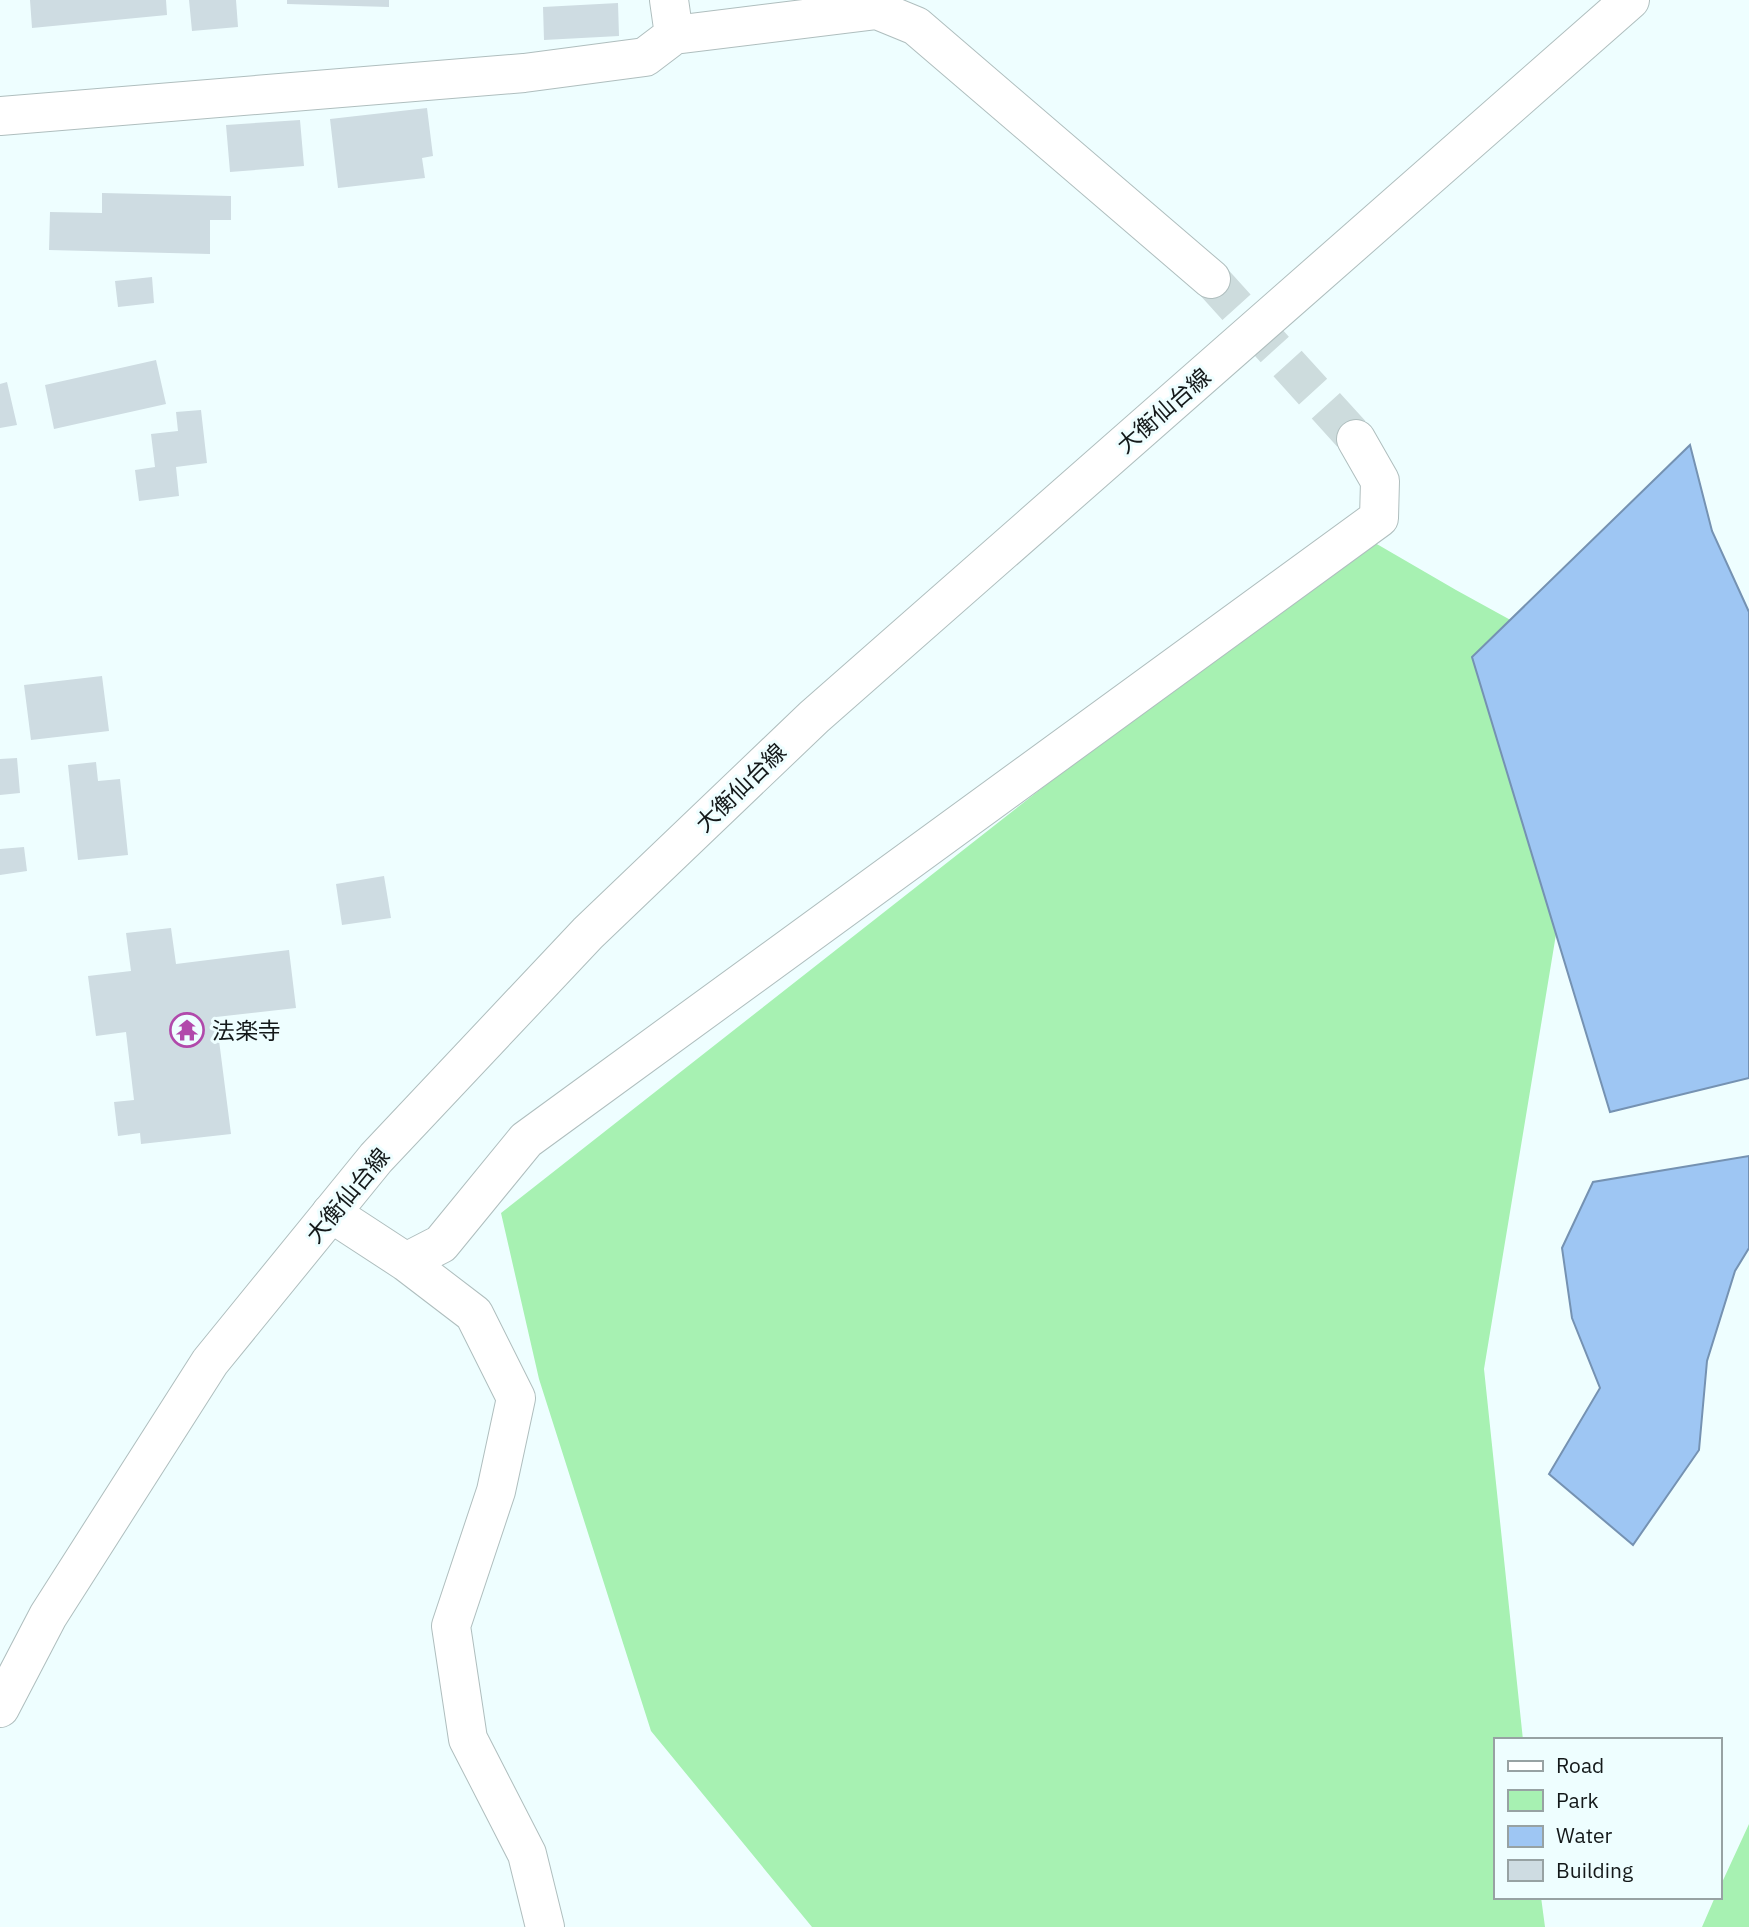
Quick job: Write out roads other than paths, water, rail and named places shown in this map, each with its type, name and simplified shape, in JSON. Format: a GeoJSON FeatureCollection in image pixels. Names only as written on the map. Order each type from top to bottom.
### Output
{"type":"FeatureCollection","features":[{"type":"Feature","properties":{"kind":"main road","name":"大衡仙台線"},"geometry":{"type":"LineString","coordinates":[[0,1708],[48,1616],[210,1362],[376,1158],[588,933],[814,717],[1630,0]]}},
{"type":"Feature","properties":{"kind":"main road"},"geometry":{"type":"LineString","coordinates":[[0,116],[524,73],[645,57],[671,18],[869,5],[916,26],[1211,279]]}},
{"type":"Feature","properties":{"kind":"main road"},"geometry":{"type":"LineString","coordinates":[[406,1262],[441,1244],[526,1140],[1379,518],[1380,481],[1356,439]]}},
{"type":"Feature","properties":{"kind":"main road"},"geometry":{"type":"LineString","coordinates":[[331,1213],[406,1262],[474,1314],[516,1398],[496,1491],[451,1626],[468,1739],[527,1854],[545,1927]]}},
{"type":"Feature","properties":{"kind":"water"},"geometry":{"type":"Polygon","coordinates":[[[1690,445],[1712,531],[1749,612],[1749,1078],[1610,1112],[1472,657],[1690,445]]]}},
{"type":"Feature","properties":{"kind":"water"},"geometry":{"type":"Polygon","coordinates":[[[1749,1156],[1749,1248],[1735,1271],[1707,1361],[1699,1450],[1633,1545],[1549,1474],[1600,1388],[1572,1318],[1562,1248],[1593,1182],[1749,1156]]]}},
{"type":"Feature","properties":{"kind":"tunnel"},"geometry":{"type":"LineString","coordinates":[[1211,279],[1356,439]]}},
{"type":"Feature","properties":{"kind":"place","name":"法楽寺"},"geometry":{"type":"Point","coordinates":[187,1030]}}]}
